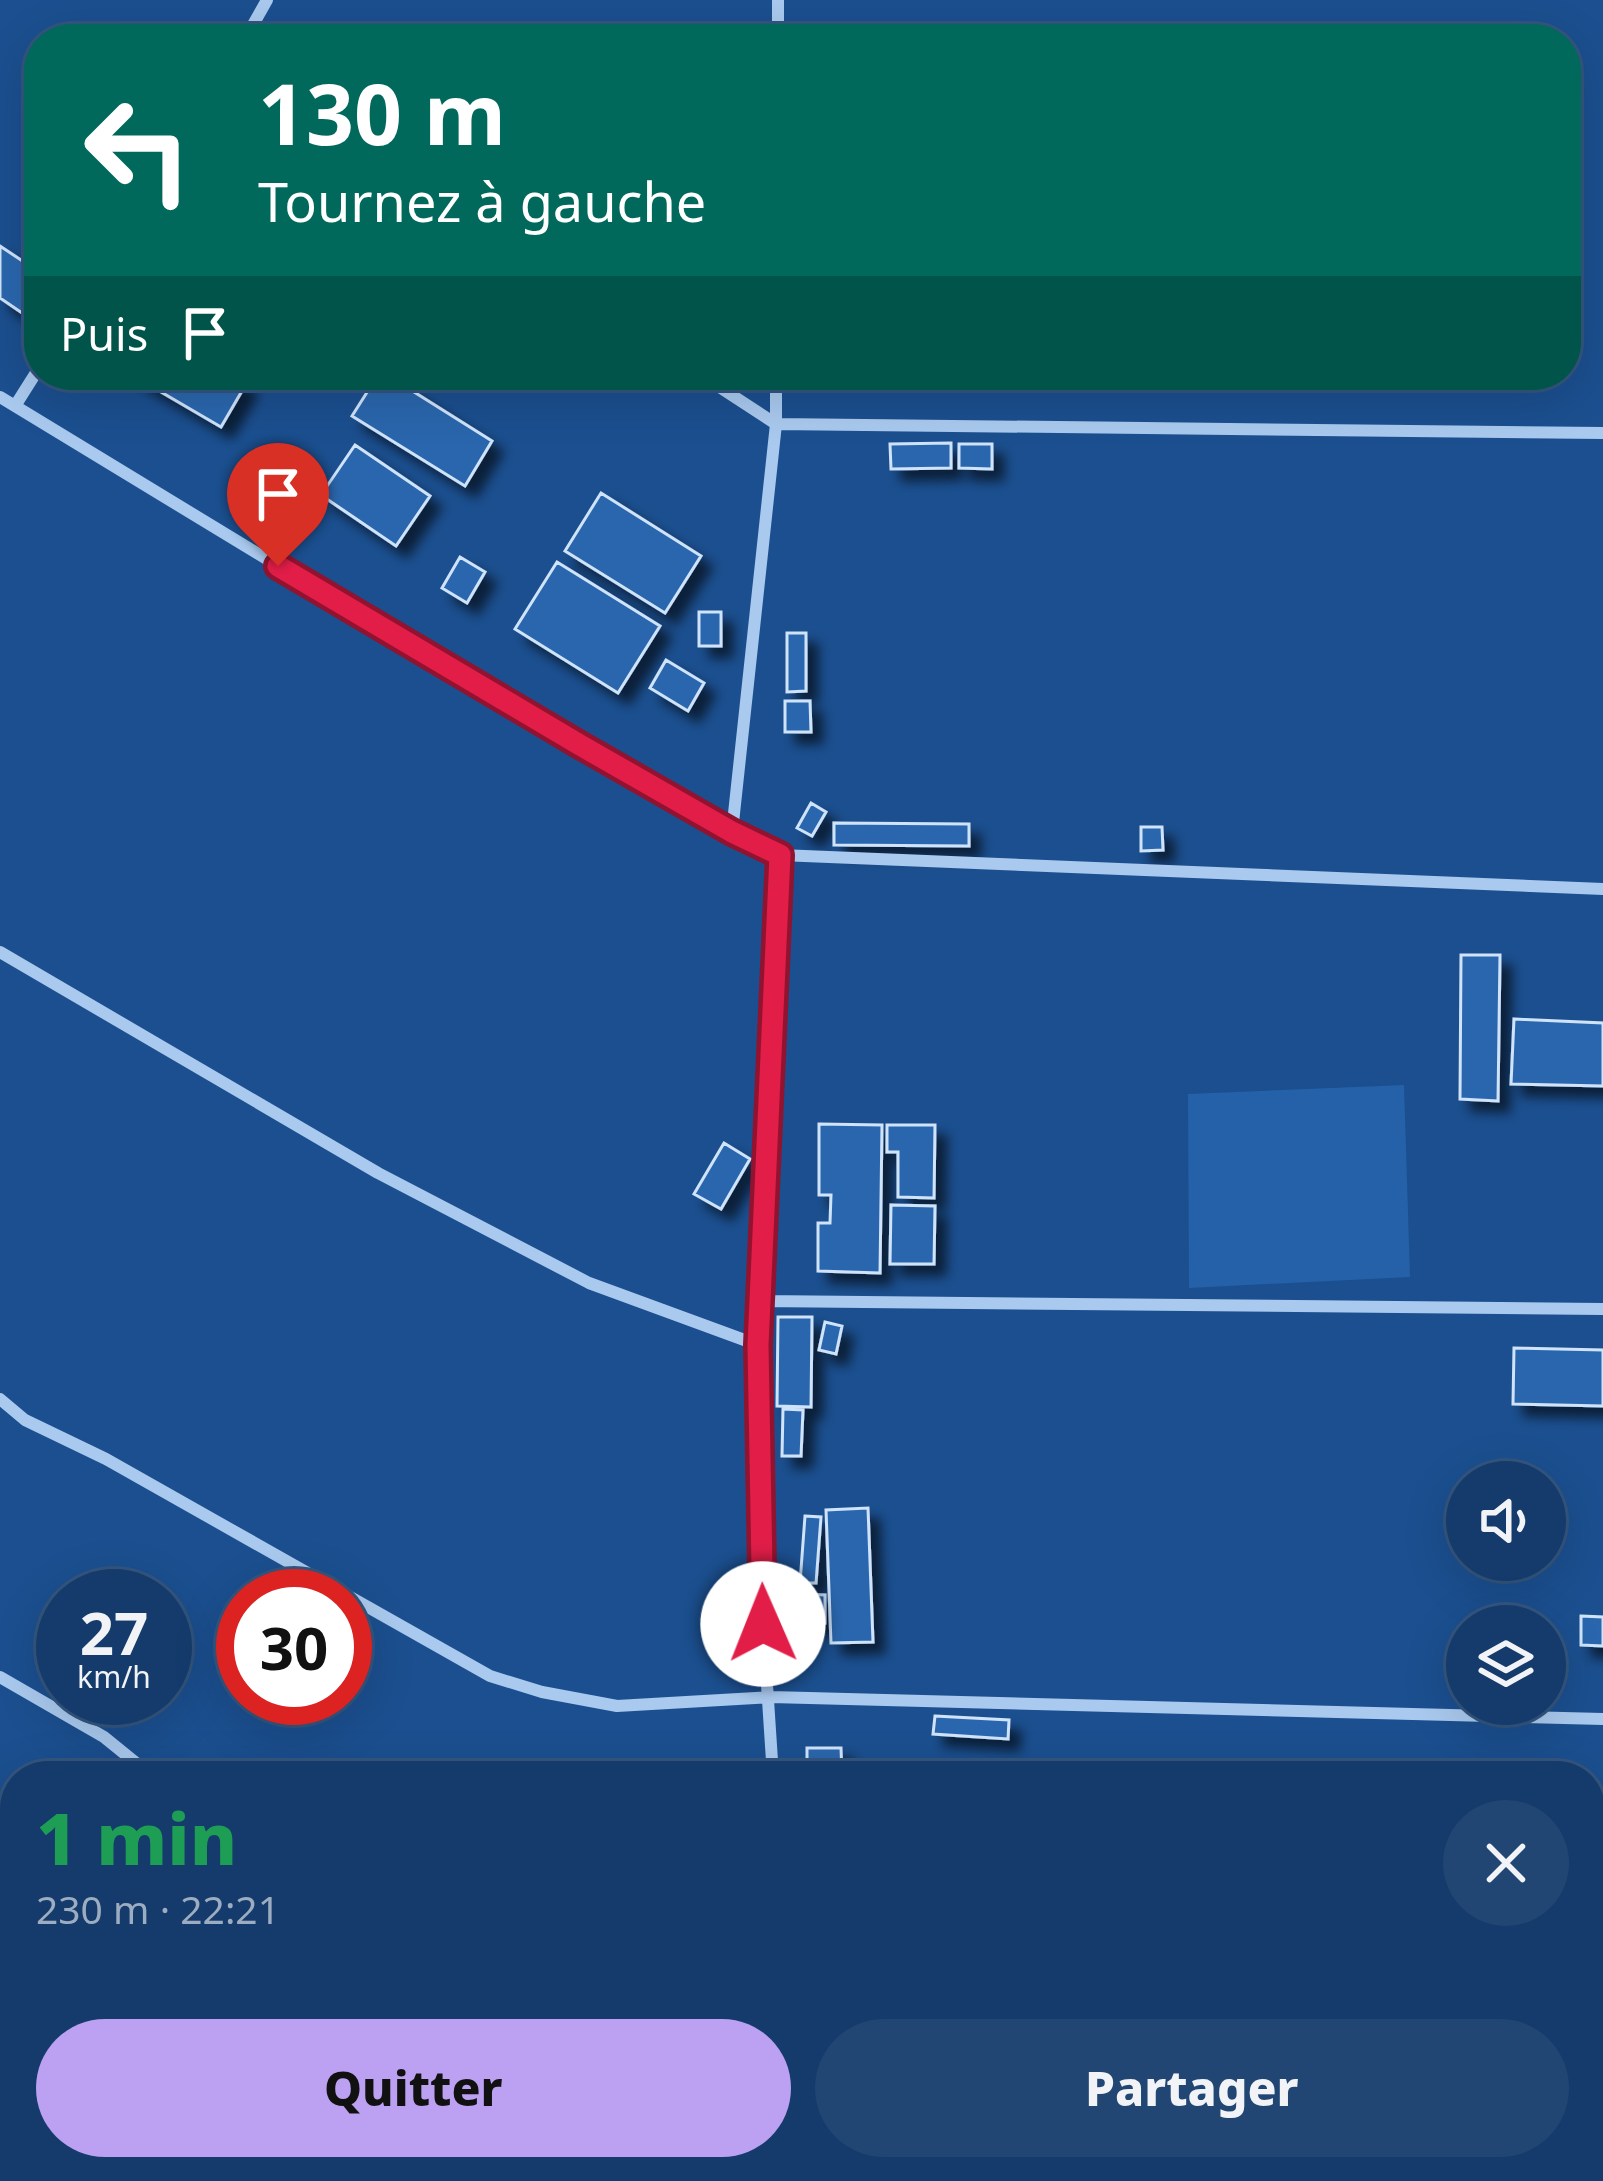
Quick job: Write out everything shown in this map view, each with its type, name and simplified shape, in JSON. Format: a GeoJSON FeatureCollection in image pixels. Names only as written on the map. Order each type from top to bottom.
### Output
{"type":"FeatureCollection","features":[{"type":"Feature","properties":{"kind":"street"},"geometry":{"type":"LineString","coordinates":[[15,406],[25,390]]}},
{"type":"Feature","properties":{"kind":"street"},"geometry":{"type":"LineString","coordinates":[[724,390],[776,424],[1603,433]]}},
{"type":"Feature","properties":{"kind":"street"},"geometry":{"type":"LineString","coordinates":[[732,832],[776,390]]}},
{"type":"Feature","properties":{"kind":"street"},"geometry":{"type":"LineString","coordinates":[[0,397],[428,657],[780,855],[1603,890]]}},
{"type":"Feature","properties":{"kind":"street"},"geometry":{"type":"LineString","coordinates":[[773,1761],[763,1624],[758,1345],[780,855]]}},
{"type":"Feature","properties":{"kind":"street"},"geometry":{"type":"LineString","coordinates":[[0,952],[378,1173],[589,1283],[758,1345]]}},
{"type":"Feature","properties":{"kind":"street"},"geometry":{"type":"LineString","coordinates":[[761,1301],[1603,1309]]}},
{"type":"Feature","properties":{"kind":"street"},"geometry":{"type":"LineString","coordinates":[[0,1400],[25,1420],[106,1460],[490,1676],[542,1692],[617,1706],[771,1697],[1603,1719]]}},
{"type":"Feature","properties":{"kind":"street"},"geometry":{"type":"LineString","coordinates":[[0,1677],[104,1737],[134,1761]]}},
{"type":"Feature","properties":{"kind":"shaded area"},"geometry":{"type":"Polygon","coordinates":[[[1404,1085],[1410,1277],[1189,1288],[1188,1094],[1404,1085]]]}},
{"type":"Feature","properties":{"kind":"building"},"geometry":{"type":"Polygon","coordinates":[[[0,246],[24,262],[24,314],[0,298],[0,246]]]}},
{"type":"Feature","properties":{"kind":"building"},"geometry":{"type":"Polygon","coordinates":[[[158,390],[243,390],[221,427],[158,390]]]}},
{"type":"Feature","properties":{"kind":"building"},"geometry":{"type":"Polygon","coordinates":[[[368,390],[411,390],[492,441],[465,486],[352,416],[368,390]]]}},
{"type":"Feature","properties":{"kind":"building"},"geometry":{"type":"Polygon","coordinates":[[[951,443],[951,468],[891,469],[890,444],[951,443]]]}},
{"type":"Feature","properties":{"kind":"building"},"geometry":{"type":"Polygon","coordinates":[[[959,444],[992,444],[992,469],[959,468],[959,444]]]}},
{"type":"Feature","properties":{"kind":"building"},"geometry":{"type":"Polygon","coordinates":[[[355,445],[430,496],[396,546],[321,495],[355,445]]]}},
{"type":"Feature","properties":{"kind":"building"},"geometry":{"type":"Polygon","coordinates":[[[289,455],[309,469],[293,491],[273,476],[289,455]]]}},
{"type":"Feature","properties":{"kind":"building"},"geometry":{"type":"Polygon","coordinates":[[[601,493],[701,556],[665,613],[565,551],[601,493]]]}},
{"type":"Feature","properties":{"kind":"building"},"geometry":{"type":"Polygon","coordinates":[[[460,557],[485,572],[467,603],[442,588],[460,557]]]}},
{"type":"Feature","properties":{"kind":"building"},"geometry":{"type":"Polygon","coordinates":[[[557,562],[660,626],[618,693],[515,629],[557,562]]]}},
{"type":"Feature","properties":{"kind":"building"},"geometry":{"type":"Polygon","coordinates":[[[699,612],[721,612],[721,646],[699,646],[699,612]]]}},
{"type":"Feature","properties":{"kind":"building"},"geometry":{"type":"Polygon","coordinates":[[[787,633],[806,633],[806,691],[787,692],[787,633]]]}},
{"type":"Feature","properties":{"kind":"building"},"geometry":{"type":"Polygon","coordinates":[[[666,660],[704,683],[688,711],[650,688],[666,660]]]}},
{"type":"Feature","properties":{"kind":"building"},"geometry":{"type":"Polygon","coordinates":[[[785,701],[810,701],[811,732],[785,732],[785,701]]]}},
{"type":"Feature","properties":{"kind":"building"},"geometry":{"type":"Polygon","coordinates":[[[811,803],[826,812],[812,836],[797,828],[811,803]]]}},
{"type":"Feature","properties":{"kind":"building"},"geometry":{"type":"Polygon","coordinates":[[[834,823],[969,824],[969,846],[834,845],[834,823]]]}},
{"type":"Feature","properties":{"kind":"building"},"geometry":{"type":"Polygon","coordinates":[[[1141,827],[1162,827],[1163,850],[1141,851],[1141,827]]]}},
{"type":"Feature","properties":{"kind":"building"},"geometry":{"type":"Polygon","coordinates":[[[1461,955],[1500,955],[1498,1101],[1460,1099],[1461,955]]]}},
{"type":"Feature","properties":{"kind":"building"},"geometry":{"type":"Polygon","coordinates":[[[1514,1019],[1603,1023],[1603,1086],[1511,1084],[1514,1019]]]}},
{"type":"Feature","properties":{"kind":"building"},"geometry":{"type":"Polygon","coordinates":[[[819,1124],[882,1125],[880,1273],[818,1271],[818,1223],[830,1223],[831,1195],[819,1195],[819,1124]]]}},
{"type":"Feature","properties":{"kind":"building"},"geometry":{"type":"Polygon","coordinates":[[[887,1125],[935,1125],[934,1198],[898,1197],[898,1152],[887,1152],[887,1125]]]}},
{"type":"Feature","properties":{"kind":"building"},"geometry":{"type":"Polygon","coordinates":[[[724,1143],[750,1159],[721,1209],[694,1194],[724,1143]]]}},
{"type":"Feature","properties":{"kind":"building"},"geometry":{"type":"Polygon","coordinates":[[[891,1205],[935,1206],[934,1264],[890,1264],[891,1205]]]}},
{"type":"Feature","properties":{"kind":"building"},"geometry":{"type":"Polygon","coordinates":[[[778,1317],[812,1317],[811,1407],[777,1406],[778,1317]]]}},
{"type":"Feature","properties":{"kind":"building"},"geometry":{"type":"Polygon","coordinates":[[[825,1322],[842,1326],[836,1354],[819,1350],[825,1322]]]}},
{"type":"Feature","properties":{"kind":"building"},"geometry":{"type":"Polygon","coordinates":[[[1514,1348],[1603,1350],[1603,1406],[1513,1404],[1514,1348]]]}},
{"type":"Feature","properties":{"kind":"building"},"geometry":{"type":"Polygon","coordinates":[[[783,1409],[803,1410],[801,1456],[782,1456],[783,1409]]]}},
{"type":"Feature","properties":{"kind":"building"},"geometry":{"type":"Polygon","coordinates":[[[868,1508],[873,1642],[831,1643],[826,1510],[868,1508]]]}},
{"type":"Feature","properties":{"kind":"building"},"geometry":{"type":"Polygon","coordinates":[[[805,1516],[821,1517],[816,1583],[800,1583],[805,1516]]]}},
{"type":"Feature","properties":{"kind":"building"},"geometry":{"type":"Polygon","coordinates":[[[796,1594],[825,1595],[825,1623],[796,1623],[796,1594]]]}},
{"type":"Feature","properties":{"kind":"building"},"geometry":{"type":"Polygon","coordinates":[[[1581,1616],[1603,1617],[1603,1646],[1581,1645],[1581,1616]]]}},
{"type":"Feature","properties":{"kind":"building"},"geometry":{"type":"Polygon","coordinates":[[[935,1716],[1009,1720],[1008,1739],[933,1734],[935,1716]]]}},
{"type":"Feature","properties":{"kind":"building"},"geometry":{"type":"Polygon","coordinates":[[[807,1748],[841,1748],[841,1761],[807,1761],[807,1748]]]}},
{"type":"Feature","properties":{"kind":"route"},"geometry":{"type":"LineString","coordinates":[[278,566],[580,745],[780,855],[758,1345],[763,1624]]}}]}
